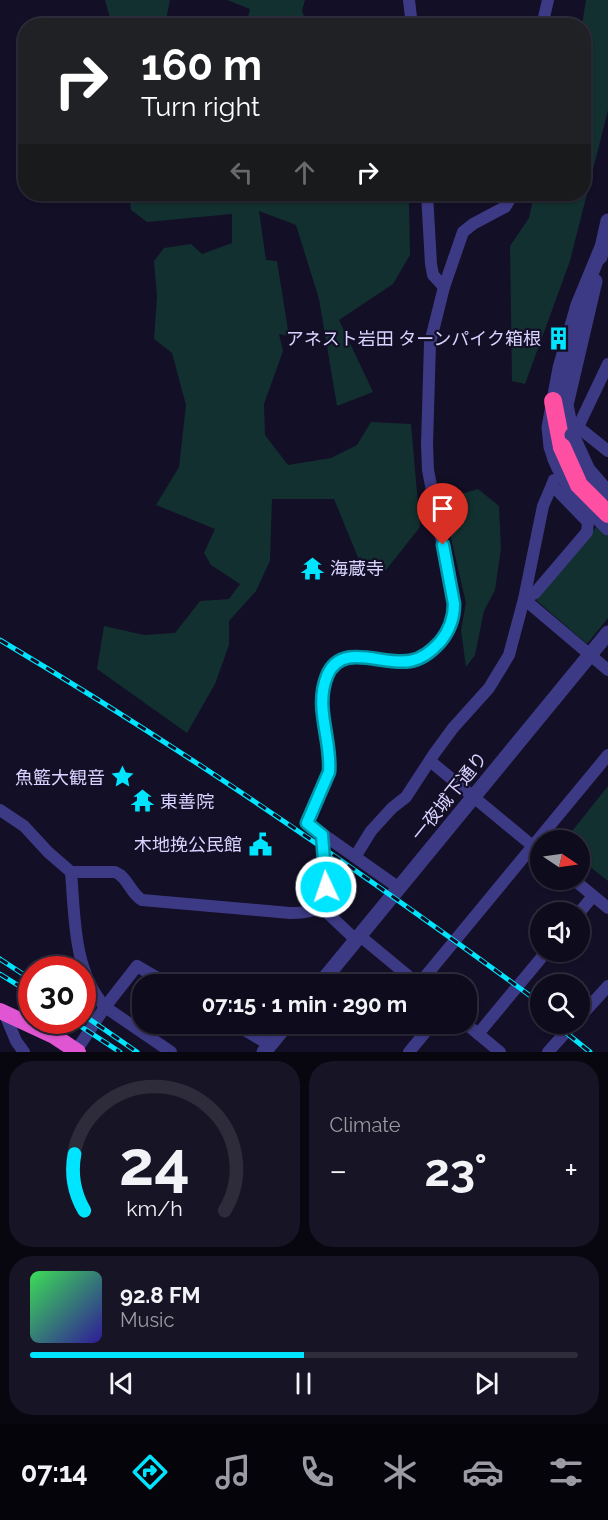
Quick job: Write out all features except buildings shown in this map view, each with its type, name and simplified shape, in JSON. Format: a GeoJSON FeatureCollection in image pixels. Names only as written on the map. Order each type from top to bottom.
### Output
{"type":"FeatureCollection","features":[{"type":"Feature","properties":{"kind":"highway"},"geometry":{"type":"LineString","coordinates":[[559,403],[579,485],[608,514]]}},
{"type":"Feature","properties":{"kind":"highway"},"geometry":{"type":"LineString","coordinates":[[567,442],[581,476],[608,506]]}},
{"type":"Feature","properties":{"kind":"highway"},"geometry":{"type":"LineString","coordinates":[[2,1012],[54,1036],[77,1052]]}},
{"type":"Feature","properties":{"kind":"street"},"geometry":{"type":"LineString","coordinates":[[409,0],[411,18]]}},
{"type":"Feature","properties":{"kind":"street"},"geometry":{"type":"LineString","coordinates":[[544,18],[548,0]]}},
{"type":"Feature","properties":{"kind":"street"},"geometry":{"type":"LineString","coordinates":[[427,201],[431,264],[436,279],[444,287]]}},
{"type":"Feature","properties":{"kind":"street"},"geometry":{"type":"LineString","coordinates":[[399,888],[307,823],[329,772],[330,763],[323,724],[323,687],[330,669],[343,658],[390,662],[418,659],[438,644],[452,623],[454,604],[428,471],[430,343],[444,287],[463,232],[505,207],[509,201]]}},
{"type":"Feature","properties":{"kind":"street"},"geometry":{"type":"LineString","coordinates":[[559,403],[571,324],[602,247],[608,221]]}},
{"type":"Feature","properties":{"kind":"street"},"geometry":{"type":"LineString","coordinates":[[355,857],[370,831],[406,797],[453,728],[489,688],[509,655],[524,599],[543,506],[567,442],[604,385],[608,364]]}},
{"type":"Feature","properties":{"kind":"street"},"geometry":{"type":"LineString","coordinates":[[567,442],[608,451]]}},
{"type":"Feature","properties":{"kind":"street"},"geometry":{"type":"LineString","coordinates":[[567,442],[608,493]]}},
{"type":"Feature","properties":{"kind":"street"},"geometry":{"type":"LineString","coordinates":[[567,442],[561,473],[571,489],[608,528]]}},
{"type":"Feature","properties":{"kind":"street"},"geometry":{"type":"LineString","coordinates":[[524,599],[535,593],[587,532],[588,522],[552,485]]}},
{"type":"Feature","properties":{"kind":"street"},"geometry":{"type":"LineString","coordinates":[[524,599],[608,670]]}},
{"type":"Feature","properties":{"kind":"street","name":"一夜城下通り"},"geometry":{"type":"LineString","coordinates":[[328,974],[608,633]]}},
{"type":"Feature","properties":{"kind":"street"},"geometry":{"type":"LineString","coordinates":[[551,830],[608,755]]}},
{"type":"Feature","properties":{"kind":"street"},"geometry":{"type":"LineString","coordinates":[[430,761],[530,843]]}},
{"type":"Feature","properties":{"kind":"street"},"geometry":{"type":"LineString","coordinates":[[0,810],[24,826],[71,872],[121,874],[137,897],[142,900],[290,913],[301,913],[321,907],[326,902],[322,835]]}},
{"type":"Feature","properties":{"kind":"street"},"geometry":{"type":"LineString","coordinates":[[428,974],[530,857]]}},
{"type":"Feature","properties":{"kind":"street"},"geometry":{"type":"LineString","coordinates":[[71,872],[82,968],[98,1000],[105,1008],[171,1052]]}},
{"type":"Feature","properties":{"kind":"street"},"geometry":{"type":"LineString","coordinates":[[586,890],[608,908]]}},
{"type":"Feature","properties":{"kind":"street"},"geometry":{"type":"LineString","coordinates":[[588,902],[593,896]]}},
{"type":"Feature","properties":{"kind":"street"},"geometry":{"type":"LineString","coordinates":[[321,907],[406,974]]}},
{"type":"Feature","properties":{"kind":"street"},"geometry":{"type":"LineString","coordinates":[[500,1052],[478,1034],[538,962]]}},
{"type":"Feature","properties":{"kind":"street"},"geometry":{"type":"LineString","coordinates":[[77,1052],[105,1008],[137,966],[151,974]]}},
{"type":"Feature","properties":{"kind":"street"},"geometry":{"type":"LineString","coordinates":[[590,1006],[608,986]]}},
{"type":"Feature","properties":{"kind":"street"},"geometry":{"type":"LineString","coordinates":[[2,1012],[24,1052]]}},
{"type":"Feature","properties":{"kind":"street"},"geometry":{"type":"LineString","coordinates":[[247,1034],[267,1049],[279,1034]]}},
{"type":"Feature","properties":{"kind":"street"},"geometry":{"type":"LineString","coordinates":[[409,1052],[424,1034]]}},
{"type":"Feature","properties":{"kind":"street"},"geometry":{"type":"LineString","coordinates":[[548,1052],[564,1034]]}},
{"type":"Feature","properties":{"kind":"green space"},"geometry":{"type":"Polygon","coordinates":[[[105,0],[170,0],[166,18],[110,18],[105,0]]]}},
{"type":"Feature","properties":{"kind":"green space"},"geometry":{"type":"Polygon","coordinates":[[[227,0],[305,0],[302,11],[305,18],[248,18],[250,9],[227,0]]]}},
{"type":"Feature","properties":{"kind":"green space"},"geometry":{"type":"Polygon","coordinates":[[[586,0],[608,0],[608,110],[591,178],[591,18],[583,18],[586,0]]]}},
{"type":"Feature","properties":{"kind":"green space"},"geometry":{"type":"Polygon","coordinates":[[[130,201],[409,201],[410,255],[393,284],[339,320],[373,392],[337,406],[319,299],[296,225],[259,211],[266,260],[277,261],[289,336],[279,334],[283,351],[264,404],[265,435],[288,465],[331,458],[357,445],[371,422],[411,424],[420,527],[386,570],[364,572],[334,499],[272,499],[270,561],[256,591],[229,621],[229,645],[215,684],[187,733],[97,669],[104,626],[144,635],[175,633],[200,601],[229,599],[240,584],[211,565],[204,553],[215,529],[156,505],[179,467],[186,405],[172,353],[154,339],[157,297],[154,261],[164,248],[191,244],[202,254],[232,243],[232,214],[147,222],[131,210],[130,201]]]}},
{"type":"Feature","properties":{"kind":"green space"},"geometry":{"type":"Polygon","coordinates":[[[533,201],[585,201],[570,261],[525,384],[512,381],[510,246],[529,218],[533,201]]]}},
{"type":"Feature","properties":{"kind":"green space"},"geometry":{"type":"Polygon","coordinates":[[[478,489],[499,506],[501,549],[495,590],[484,611],[475,655],[466,667],[461,630],[466,603],[451,538],[450,497],[478,489]]]}},
{"type":"Feature","properties":{"kind":"green space"},"geometry":{"type":"Polygon","coordinates":[[[597,526],[608,536],[608,618],[587,644],[536,600],[597,526]]]}},
{"type":"Feature","properties":{"kind":"green space"},"geometry":{"type":"Polygon","coordinates":[[[608,786],[608,881],[590,867],[590,830],[573,830],[608,786]]]}},
{"type":"Feature","properties":{"kind":"railway"},"geometry":{"type":"LineString","coordinates":[[0,640],[139,725],[207,770],[408,907],[530,996]]}},
{"type":"Feature","properties":{"kind":"railway"},"geometry":{"type":"LineString","coordinates":[[0,959],[18,971]]}},
{"type":"Feature","properties":{"kind":"railway"},"geometry":{"type":"LineString","coordinates":[[0,974],[18,985]]}},
{"type":"Feature","properties":{"kind":"railway"},"geometry":{"type":"LineString","coordinates":[[96,1024],[137,1052]]}},
{"type":"Feature","properties":{"kind":"railway"},"geometry":{"type":"LineString","coordinates":[[92,1034],[120,1052]]}},
{"type":"Feature","properties":{"kind":"railway"},"geometry":{"type":"LineString","coordinates":[[568,1034],[590,1052]]}},
{"type":"Feature","properties":{"kind":"place","name":"アネスト岩田 ターンパイク箱根"},"geometry":{"type":"Point","coordinates":[559,338]}},
{"type":"Feature","properties":{"kind":"place","name":"海蔵寺"},"geometry":{"type":"Point","coordinates":[312,568]}},
{"type":"Feature","properties":{"kind":"place","name":"魚籃大観音"},"geometry":{"type":"Point","coordinates":[123,777]}},
{"type":"Feature","properties":{"kind":"place","name":"東善院"},"geometry":{"type":"Point","coordinates":[142,801]}},
{"type":"Feature","properties":{"kind":"place","name":"木地挽公民館"},"geometry":{"type":"Point","coordinates":[260,844]}},
{"type":"Feature","properties":{"kind":"route"},"geometry":{"type":"LineString","coordinates":[[326,887],[322,835],[307,823],[329,772],[330,763],[323,724],[323,687],[330,669],[343,658],[357,657],[390,662],[410,661],[426,655],[438,644],[448,631],[454,613],[443,545]]}}]}
